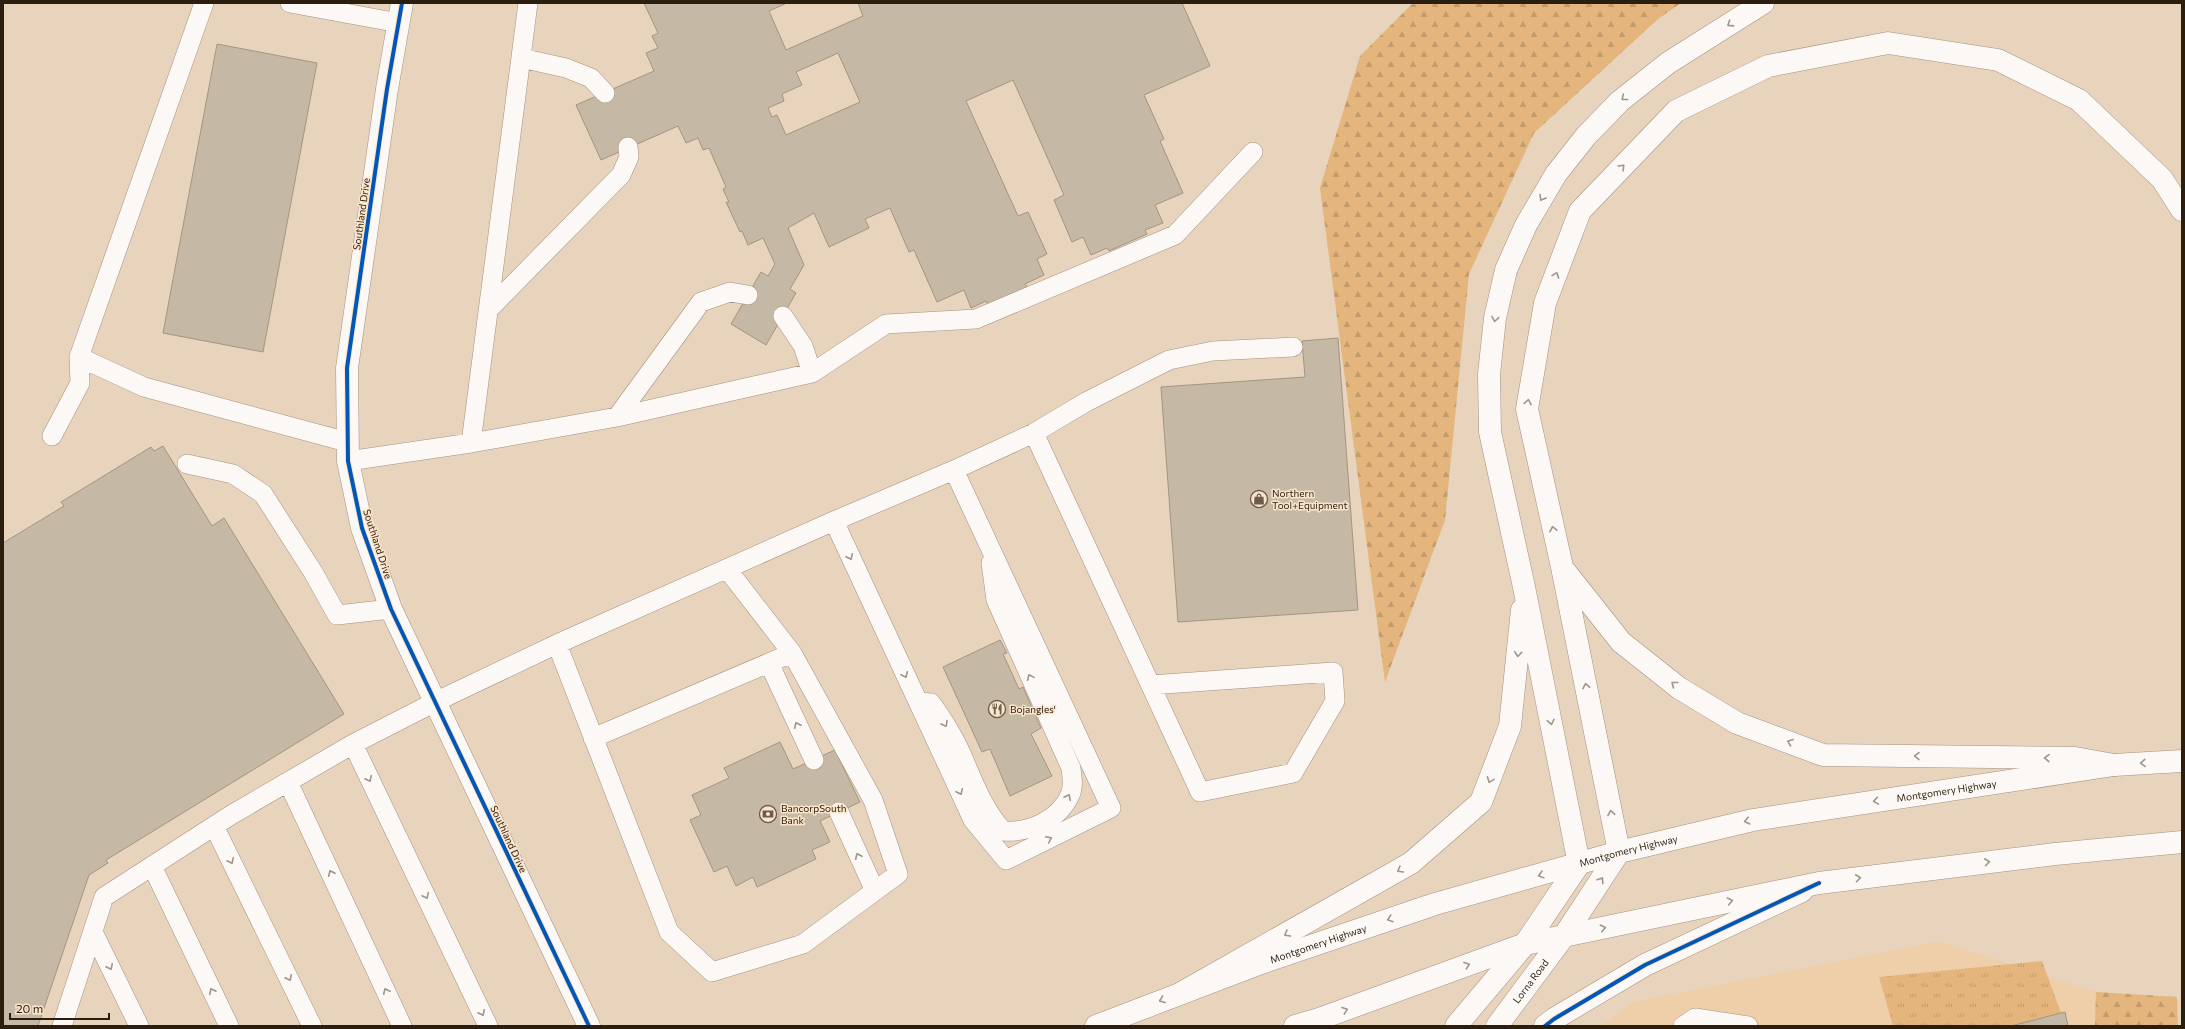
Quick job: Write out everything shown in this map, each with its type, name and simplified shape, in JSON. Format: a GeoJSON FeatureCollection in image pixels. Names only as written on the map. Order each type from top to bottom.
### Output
{"type":"FeatureCollection","features":[{"type":"Feature","properties":{"kind":"main road"},"geometry":{"type":"LineString","coordinates":[[1456,1026],[1525,944],[1579,864],[1524,587],[1490,432],[1489,374],[1494,325],[1506,270],[1526,225],[1556,174],[1586,136],[1605,116],[1620,101],[1668,63],[1763,3]]}},
{"type":"Feature","properties":{"kind":"main road","name":"Southland Drive"},"geometry":{"type":"LineString","coordinates":[[400,13],[386,97],[347,368],[347,451],[362,528],[390,609],[589,1026]]}},
{"type":"Feature","properties":{"kind":"main road"},"geometry":{"type":"LineString","coordinates":[[1619,852],[1562,567],[1527,409],[1546,303],[1580,211],[1676,111],[1768,66],[1888,43],[1998,60],[2079,100],[2162,179],[2182,210]]}},
{"type":"Feature","properties":{"kind":"main road"},"geometry":{"type":"LineString","coordinates":[[1562,567],[1621,642],[1679,688],[1737,723],[1823,755],[2075,758],[2114,765]]}},
{"type":"Feature","properties":{"kind":"main road"},"geometry":{"type":"LineString","coordinates":[[1183,992],[1410,863],[1481,802],[1510,726],[1524,587]]}},
{"type":"Feature","properties":{"kind":"main road","name":"Montgomery Highway"},"geometry":{"type":"LineString","coordinates":[[1096,1026],[1261,963],[1435,904],[1619,852],[1753,820],[2114,765],[2182,761]]}},
{"type":"Feature","properties":{"kind":"main road"},"geometry":{"type":"LineString","coordinates":[[1295,1026],[1322,1023],[1525,944],[1819,883],[2055,854],[2182,842]]}},
{"type":"Feature","properties":{"kind":"main road","name":"Lorna Road"},"geometry":{"type":"LineString","coordinates":[[1497,1026],[1564,936],[1619,852]]}},
{"type":"Feature","properties":{"kind":"main road"},"geometry":{"type":"LineString","coordinates":[[1552,1024],[1644,965],[1819,883]]}},
{"type":"Feature","properties":{"kind":"lane"},"geometry":{"type":"LineString","coordinates":[[52,436],[80,383],[79,357],[204,3]]}},
{"type":"Feature","properties":{"kind":"lane"},"geometry":{"type":"LineString","coordinates":[[290,3],[400,13]]}},
{"type":"Feature","properties":{"kind":"lane"},"geometry":{"type":"LineString","coordinates":[[471,442],[528,3]]}},
{"type":"Feature","properties":{"kind":"lane"},"geometry":{"type":"LineString","coordinates":[[521,58],[566,68],[591,78],[605,93]]}},
{"type":"Feature","properties":{"kind":"lane"},"geometry":{"type":"LineString","coordinates":[[489,308],[621,175],[629,157],[628,147]]}},
{"type":"Feature","properties":{"kind":"lane"},"geometry":{"type":"LineString","coordinates":[[79,357],[144,387],[347,451],[471,442],[617,417],[812,373],[886,324],[976,319],[1175,235],[1253,152]]}},
{"type":"Feature","properties":{"kind":"lane"},"geometry":{"type":"LineString","coordinates":[[617,417],[701,302],[730,292],[748,295]]}},
{"type":"Feature","properties":{"kind":"lane"},"geometry":{"type":"LineString","coordinates":[[783,316],[803,346],[812,373]]}},
{"type":"Feature","properties":{"kind":"lane"},"geometry":{"type":"LineString","coordinates":[[62,1026],[104,897],[214,826],[353,744],[435,702],[557,644],[834,521],[954,470],[1034,433],[1086,402],[1169,360],[1213,351],[1293,347]]}},
{"type":"Feature","properties":{"kind":"lane"},"geometry":{"type":"LineString","coordinates":[[1034,433],[1200,792],[1293,773],[1335,701],[1333,672],[1151,685]]}},
{"type":"Feature","properties":{"kind":"lane"},"geometry":{"type":"LineString","coordinates":[[187,464],[233,474],[263,494],[313,572],[336,615],[390,609]]}},
{"type":"Feature","properties":{"kind":"lane"},"geometry":{"type":"LineString","coordinates":[[834,521],[973,820],[1006,860],[1111,808],[954,470]]}},
{"type":"Feature","properties":{"kind":"lane"},"geometry":{"type":"LineString","coordinates":[[918,702],[931,703],[943,720],[960,752],[981,800],[993,820],[1004,831],[1017,832],[1032,829],[1051,817],[1063,807],[1071,794],[1071,768],[996,600],[987,541]]}},
{"type":"Feature","properties":{"kind":"lane"},"geometry":{"type":"LineString","coordinates":[[557,644],[669,932],[712,972],[804,944],[898,874],[873,800],[792,653],[727,569]]}},
{"type":"Feature","properties":{"kind":"lane"},"geometry":{"type":"LineString","coordinates":[[593,738],[792,653]]}},
{"type":"Feature","properties":{"kind":"lane"},"geometry":{"type":"LineString","coordinates":[[769,663],[814,760]]}},
{"type":"Feature","properties":{"kind":"lane"},"geometry":{"type":"LineString","coordinates":[[353,744],[488,1026]]}},
{"type":"Feature","properties":{"kind":"lane"},"geometry":{"type":"LineString","coordinates":[[288,782],[402,1026]]}},
{"type":"Feature","properties":{"kind":"lane"},"geometry":{"type":"LineString","coordinates":[[838,812],[875,891]]}},
{"type":"Feature","properties":{"kind":"lane"},"geometry":{"type":"LineString","coordinates":[[214,826],[312,1026]]}},
{"type":"Feature","properties":{"kind":"lane"},"geometry":{"type":"LineString","coordinates":[[152,866],[229,1026]]}},
{"type":"Feature","properties":{"kind":"lane"},"geometry":{"type":"LineString","coordinates":[[93,932],[139,1026]]}},
{"type":"Feature","properties":{"kind":"lane"},"geometry":{"type":"LineString","coordinates":[[1683,1026],[1695,1018],[1748,1026]]}},
{"type":"Feature","properties":{"kind":"shaded area"},"geometry":{"type":"Polygon","coordinates":[[[1938,941],[2096,992],[2095,1026],[1601,1026],[1633,1002],[1938,941]]]}},
{"type":"Feature","properties":{"kind":"green space"},"geometry":{"type":"Polygon","coordinates":[[[1413,3],[1681,3],[1658,19],[1534,133],[1469,274],[1445,520],[1385,682],[1320,188],[1360,56],[1413,3]]]}},
{"type":"Feature","properties":{"kind":"green space"},"geometry":{"type":"Polygon","coordinates":[[[2042,961],[2061,1013],[2011,1026],[1893,1026],[1879,977],[2042,961]]]}},
{"type":"Feature","properties":{"kind":"green space"},"geometry":{"type":"Polygon","coordinates":[[[2096,992],[2177,997],[2178,1026],[2095,1026],[2096,992]]]}},
{"type":"Feature","properties":{"kind":"building"},"geometry":{"type":"Polygon","coordinates":[[[644,3],[787,3],[769,11],[786,50],[863,16],[858,3],[1182,3],[1210,66],[1144,95],[1164,139],[1160,141],[1183,193],[1155,205],[1163,223],[1145,230],[1147,234],[1109,251],[1107,248],[1091,255],[1083,237],[1072,242],[1054,200],[1064,195],[1013,80],[966,101],[1018,216],[1028,212],[1047,254],[1037,259],[1044,275],[1025,284],[1027,287],[988,305],[986,301],[971,308],[964,290],[937,302],[914,250],[909,252],[890,208],[865,219],[869,228],[829,247],[814,213],[788,228],[804,265],[790,289],[796,293],[766,345],[731,324],[761,272],[768,276],[775,264],[763,238],[748,245],[742,231],[740,232],[726,202],[729,202],[723,189],[726,187],[709,148],[703,150],[698,138],[686,143],[678,126],[601,160],[576,105],[654,71],[646,53],[658,48],[652,36],[658,33],[644,3]],[[838,53],[796,72],[802,85],[782,94],[784,101],[768,108],[772,117],[777,115],[786,135],[860,102],[838,53]]]}},
{"type":"Feature","properties":{"kind":"building"},"geometry":{"type":"Polygon","coordinates":[[[217,44],[317,63],[263,352],[163,333],[217,44]]]}},
{"type":"Feature","properties":{"kind":"building","name":"Northern Tool+Equipment"},"geometry":{"type":"Polygon","coordinates":[[[1338,338],[1358,610],[1178,622],[1161,387],[1305,377],[1302,341],[1338,338]]]}},
{"type":"Feature","properties":{"kind":"building"},"geometry":{"type":"Polygon","coordinates":[[[163,446],[212,526],[224,518],[344,714],[106,860],[108,863],[89,875],[38,1026],[3,1026],[3,543],[64,506],[61,502],[151,447],[154,451],[163,446]]]}},
{"type":"Feature","properties":{"kind":"building","name":"Bojangles'"},"geometry":{"type":"Polygon","coordinates":[[[1000,640],[1007,653],[1003,654],[1019,689],[1023,687],[1041,728],[1031,734],[1052,776],[1010,796],[990,749],[982,752],[943,667],[1000,640]]]}},
{"type":"Feature","properties":{"kind":"building","name":"BancorpSouth Bank"},"geometry":{"type":"Polygon","coordinates":[[[780,742],[793,769],[835,750],[860,802],[820,821],[830,842],[812,850],[816,859],[757,887],[753,877],[736,886],[727,866],[714,872],[690,820],[701,815],[692,795],[729,778],[724,768],[780,742]]]}},
{"type":"Feature","properties":{"kind":"building"},"geometry":{"type":"Polygon","coordinates":[[[2065,1012],[2068,1026],[2011,1026],[2061,1013],[2065,1012]]]}},
{"type":"Feature","properties":{"kind":"cycle path"},"geometry":{"type":"LineString","coordinates":[[402,3],[387,89],[347,368],[348,461],[362,528],[391,609],[589,1026]]}},
{"type":"Feature","properties":{"kind":"cycle path"},"geometry":{"type":"LineString","coordinates":[[1545,1026],[1554,1019],[1645,965],[1819,883]]}},
{"type":"Feature","properties":{"kind":"place","name":"Northern Tool+Equipment"},"geometry":{"type":"Point","coordinates":[1259,499]}},
{"type":"Feature","properties":{"kind":"place","name":"Bojangles'"},"geometry":{"type":"Point","coordinates":[997,709]}},
{"type":"Feature","properties":{"kind":"place","name":"BancorpSouth Bank"},"geometry":{"type":"Point","coordinates":[768,814]}}]}
